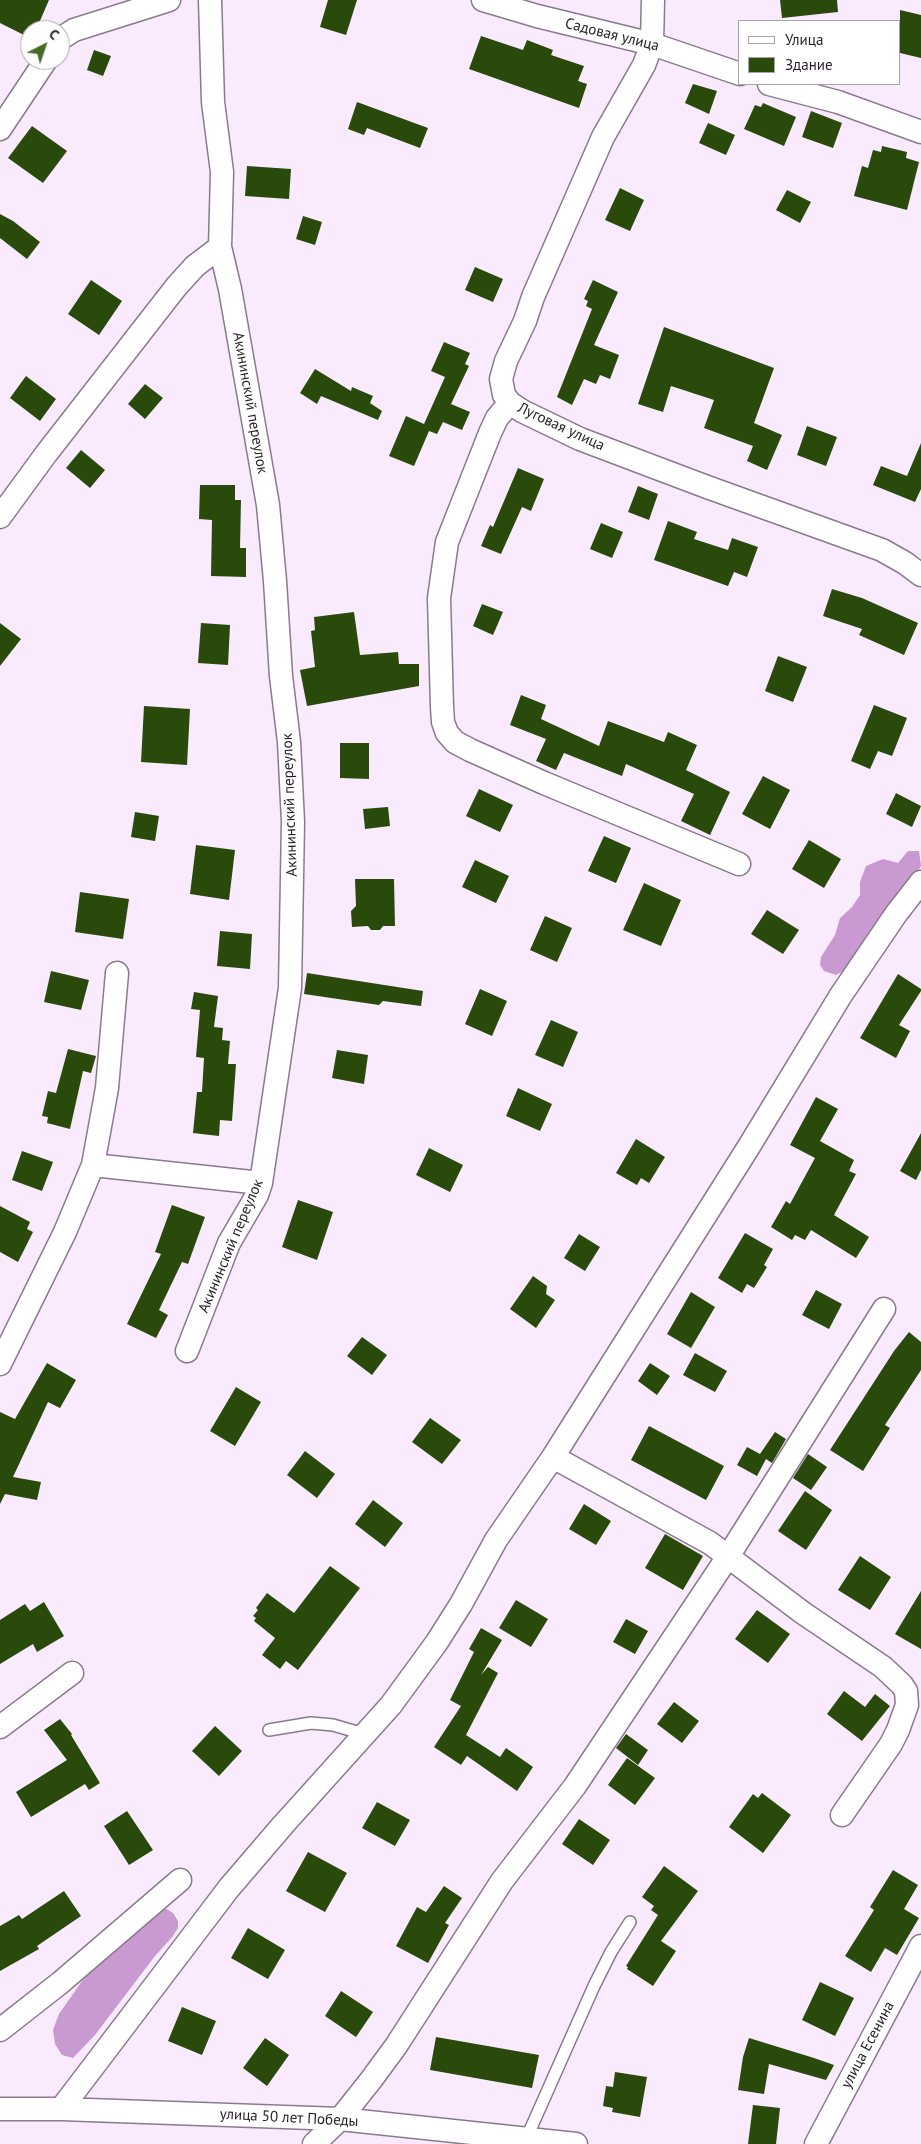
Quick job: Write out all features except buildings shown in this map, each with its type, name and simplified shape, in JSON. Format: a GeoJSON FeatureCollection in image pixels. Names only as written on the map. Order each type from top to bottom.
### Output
{"type":"FeatureCollection","features":[{"type":"Feature","properties":{"kind":"street"},"geometry":{"type":"LineString","coordinates":[[70,33],[169,0]]}},
{"type":"Feature","properties":{"kind":"street","name":"Акининский переулок"},"geometry":{"type":"LineString","coordinates":[[187,1351],[229,1243],[261,1183],[290,988],[293,799],[286,712],[281,676],[268,505],[230,288],[220,247],[222,172],[214,102],[210,0]]}},
{"type":"Feature","properties":{"kind":"street","name":"Садовая улица"},"geometry":{"type":"LineString","coordinates":[[483,0],[538,16],[652,44],[738,73]]}},
{"type":"Feature","properties":{"kind":"street"},"geometry":{"type":"LineString","coordinates":[[652,44],[653,0]]}},
{"type":"Feature","properties":{"kind":"street","name":"Луговая улица"},"geometry":{"type":"LineString","coordinates":[[652,44],[644,65],[603,136],[533,297],[525,321],[506,361],[503,370],[502,386],[504,395],[510,403],[522,411],[580,439],[882,550],[921,575]]}},
{"type":"Feature","properties":{"kind":"street"},"geometry":{"type":"LineString","coordinates":[[0,129],[39,70]]}},
{"type":"Feature","properties":{"kind":"street"},"geometry":{"type":"LineString","coordinates":[[773,85],[838,102],[921,132]]}},
{"type":"Feature","properties":{"kind":"street"},"geometry":{"type":"LineString","coordinates":[[0,517],[46,454],[176,287],[195,266],[220,247]]}},
{"type":"Feature","properties":{"kind":"street"},"geometry":{"type":"LineString","coordinates":[[510,403],[497,418],[490,433],[447,542],[440,598],[442,707],[443,722],[447,733],[455,742],[470,750],[544,783],[739,864]]}},
{"type":"Feature","properties":{"kind":"street"},"geometry":{"type":"LineString","coordinates":[[61,2109],[229,1888],[364,1734],[392,1705],[437,1642],[461,1604],[496,1540],[553,1457],[748,1148],[841,995],[896,914],[921,882]]}},
{"type":"Feature","properties":{"kind":"street"},"geometry":{"type":"LineString","coordinates":[[0,1364],[65,1232],[93,1164],[106,1088],[117,973]]}},
{"type":"Feature","properties":{"kind":"street"},"geometry":{"type":"LineString","coordinates":[[93,1164],[261,1183]]}},
{"type":"Feature","properties":{"kind":"street"},"geometry":{"type":"LineString","coordinates":[[314,2144],[340,2118],[396,2046],[502,1881],[576,1786],[729,1556],[884,1309]]}},
{"type":"Feature","properties":{"kind":"street"},"geometry":{"type":"LineString","coordinates":[[553,1457],[690,1531],[729,1556],[803,1613],[896,1677],[906,1692],[907,1706],[904,1715],[891,1744],[842,1815]]}},
{"type":"Feature","properties":{"kind":"street"},"geometry":{"type":"LineString","coordinates":[[0,1727],[72,1673]]}},
{"type":"Feature","properties":{"kind":"street"},"geometry":{"type":"LineString","coordinates":[[0,2030],[60,1983],[180,1880]]}},
{"type":"Feature","properties":{"kind":"street","name":"улица Есенина"},"geometry":{"type":"LineString","coordinates":[[816,2144],[921,1946]]}},
{"type":"Feature","properties":{"kind":"street","name":"улица 50 лет Победы"},"geometry":{"type":"LineString","coordinates":[[0,2109],[61,2109],[340,2118],[527,2137],[576,2144]]}},
{"type":"Feature","properties":{"kind":"lane"},"geometry":{"type":"LineString","coordinates":[[269,1730],[311,1723],[333,1726],[364,1734]]}},
{"type":"Feature","properties":{"kind":"lane"},"geometry":{"type":"LineString","coordinates":[[527,2137],[594,1986],[611,1952],[630,1922]]}},
{"type":"Feature","properties":{"kind":"shaded area"},"geometry":{"type":"Polygon","coordinates":[[[908,851],[919,851],[921,866],[902,896],[847,969],[836,975],[824,971],[820,965],[821,957],[835,935],[840,918],[852,907],[860,895],[860,882],[866,866],[883,859],[898,863],[908,851]]]}},
{"type":"Feature","properties":{"kind":"shaded area"},"geometry":{"type":"Polygon","coordinates":[[[165,1908],[173,1913],[178,1921],[178,1928],[173,1936],[155,1956],[95,2035],[73,2058],[62,2055],[55,2044],[53,2030],[59,2014],[82,1981],[118,1945],[165,1908]]]}}]}
